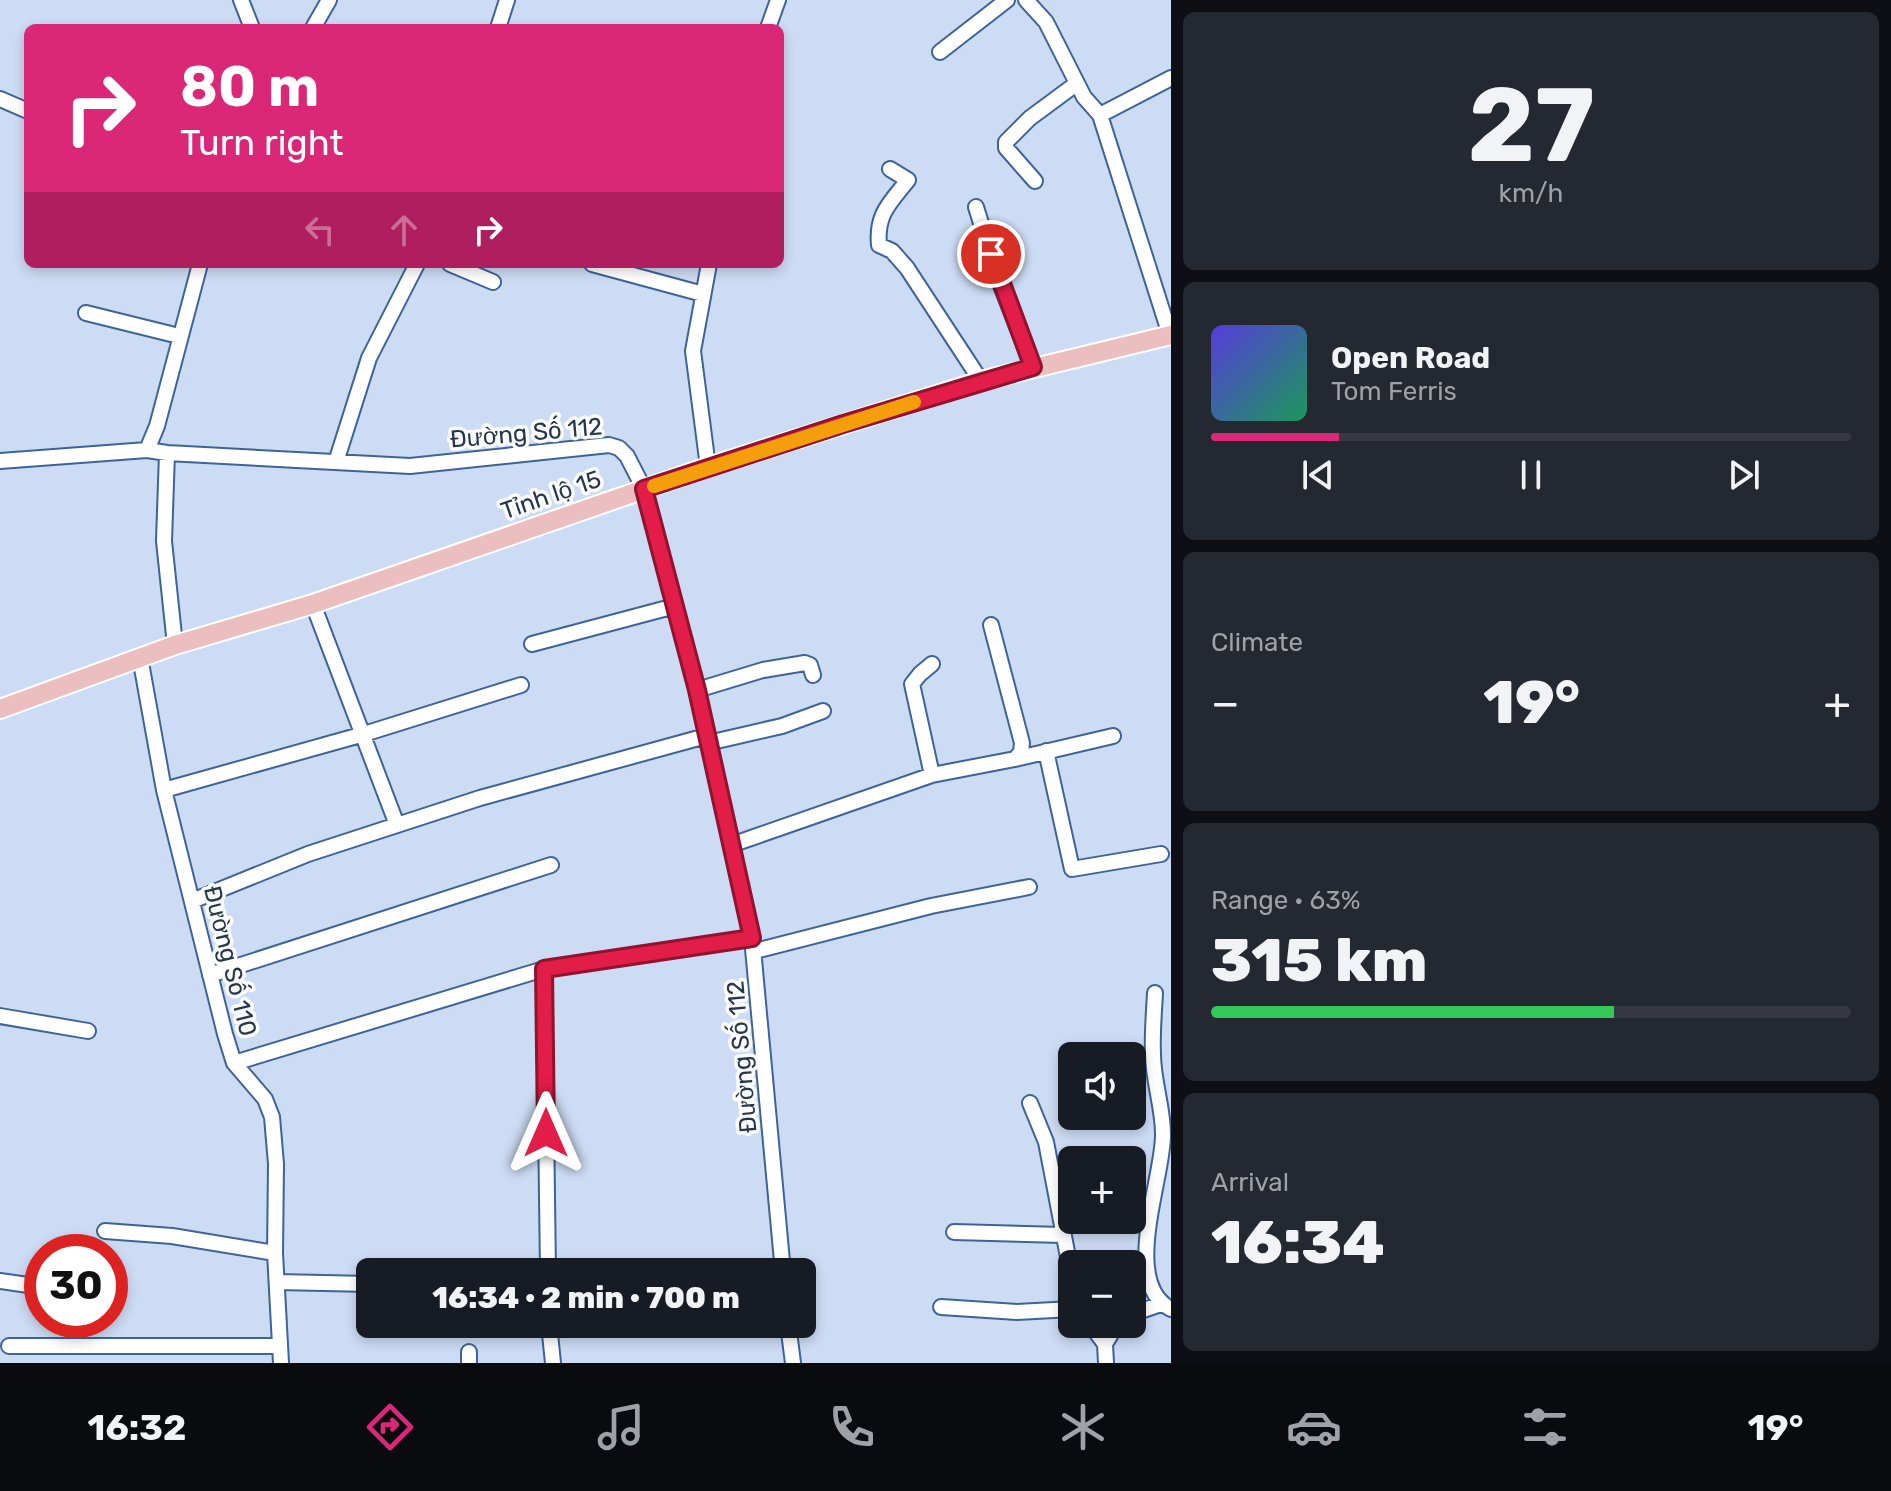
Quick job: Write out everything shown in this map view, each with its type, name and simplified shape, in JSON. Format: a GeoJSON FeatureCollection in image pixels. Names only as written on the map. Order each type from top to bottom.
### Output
{"type":"FeatureCollection","features":[{"type":"Feature","properties":{"kind":"main road","name":"Tỉnh lộ 15"},"geometry":{"type":"LineString","coordinates":[[0,709],[175,645],[313,604],[708,467],[981,381],[1171,335]]}},
{"type":"Feature","properties":{"kind":"street"},"geometry":{"type":"LineString","coordinates":[[241,0],[250,24]]}},
{"type":"Feature","properties":{"kind":"street"},"geometry":{"type":"LineString","coordinates":[[315,24],[329,0]]}},
{"type":"Feature","properties":{"kind":"street"},"geometry":{"type":"LineString","coordinates":[[499,24],[507,0]]}},
{"type":"Feature","properties":{"kind":"street"},"geometry":{"type":"LineString","coordinates":[[769,24],[778,0]]}},
{"type":"Feature","properties":{"kind":"street"},"geometry":{"type":"LineString","coordinates":[[940,52],[1007,0]]}},
{"type":"Feature","properties":{"kind":"street"},"geometry":{"type":"LineString","coordinates":[[1026,0],[1046,22],[1076,84],[1100,115],[1171,335]]}},
{"type":"Feature","properties":{"kind":"street"},"geometry":{"type":"LineString","coordinates":[[1100,115],[1171,78]]}},
{"type":"Feature","properties":{"kind":"street"},"geometry":{"type":"LineString","coordinates":[[1035,181],[1006,148],[1006,142],[1030,118],[1076,84]]}},
{"type":"Feature","properties":{"kind":"street"},"geometry":{"type":"LineString","coordinates":[[0,99],[24,109]]}},
{"type":"Feature","properties":{"kind":"street"},"geometry":{"type":"LineString","coordinates":[[890,169],[908,180],[877,226],[879,245],[892,251],[907,268],[981,381]]}},
{"type":"Feature","properties":{"kind":"street"},"geometry":{"type":"LineString","coordinates":[[976,207],[998,278],[1033,367]]}},
{"type":"Feature","properties":{"kind":"street"},"geometry":{"type":"LineString","coordinates":[[147,450],[157,426],[199,268]]}},
{"type":"Feature","properties":{"kind":"street"},"geometry":{"type":"LineString","coordinates":[[336,462],[369,358],[415,268]]}},
{"type":"Feature","properties":{"kind":"street"},"geometry":{"type":"LineString","coordinates":[[460,268],[493,282]]}},
{"type":"Feature","properties":{"kind":"street"},"geometry":{"type":"LineString","coordinates":[[607,268],[703,294]]}},
{"type":"Feature","properties":{"kind":"street"},"geometry":{"type":"LineString","coordinates":[[708,268],[693,351],[708,467]]}},
{"type":"Feature","properties":{"kind":"street"},"geometry":{"type":"LineString","coordinates":[[86,313],[179,336]]}},
{"type":"Feature","properties":{"kind":"street","name":"Đường Số 112"},"geometry":{"type":"LineString","coordinates":[[0,461],[147,450],[410,466],[609,445],[619,448],[627,456],[644,489],[697,690],[754,945],[782,1258]]}},
{"type":"Feature","properties":{"kind":"street"},"geometry":{"type":"LineString","coordinates":[[167,453],[164,541],[175,645]]}},
{"type":"Feature","properties":{"kind":"street"},"geometry":{"type":"LineString","coordinates":[[313,604],[397,825]]}},
{"type":"Feature","properties":{"kind":"street"},"geometry":{"type":"LineString","coordinates":[[532,644],[675,606]]}},
{"type":"Feature","properties":{"kind":"street"},"geometry":{"type":"LineString","coordinates":[[991,625],[1022,743],[1021,752],[1015,759]]}},
{"type":"Feature","properties":{"kind":"street","name":"Đường Số 110"},"geometry":{"type":"LineString","coordinates":[[140,657],[164,790],[234,1063],[265,1099],[272,1117],[281,1363]]}},
{"type":"Feature","properties":{"kind":"street"},"geometry":{"type":"LineString","coordinates":[[697,690],[763,670],[805,663],[810,665],[813,675]]}},
{"type":"Feature","properties":{"kind":"street"},"geometry":{"type":"LineString","coordinates":[[932,664],[912,684],[932,775]]}},
{"type":"Feature","properties":{"kind":"street"},"geometry":{"type":"LineString","coordinates":[[164,790],[364,734],[521,685]]}},
{"type":"Feature","properties":{"kind":"street"},"geometry":{"type":"LineString","coordinates":[[192,901],[308,854],[480,798],[707,740],[782,726],[823,711]]}},
{"type":"Feature","properties":{"kind":"street"},"geometry":{"type":"LineString","coordinates":[[731,845],[932,775],[1113,736]]}},
{"type":"Feature","properties":{"kind":"street"},"geometry":{"type":"LineString","coordinates":[[1046,751],[1072,869],[1161,854]]}},
{"type":"Feature","properties":{"kind":"street"},"geometry":{"type":"LineString","coordinates":[[210,975],[551,865]]}},
{"type":"Feature","properties":{"kind":"street"},"geometry":{"type":"LineString","coordinates":[[234,1063],[544,969],[754,945],[1029,887]]}},
{"type":"Feature","properties":{"kind":"street"},"geometry":{"type":"LineString","coordinates":[[544,969],[548,1258]]}},
{"type":"Feature","properties":{"kind":"street"},"geometry":{"type":"LineString","coordinates":[[1146,1311],[1166,1306],[1148,1278],[1148,1228],[1162,1163],[1163,1133],[1153,1055],[1155,993]]}},
{"type":"Feature","properties":{"kind":"street"},"geometry":{"type":"LineString","coordinates":[[0,1016],[88,1031]]}},
{"type":"Feature","properties":{"kind":"street"},"geometry":{"type":"LineString","coordinates":[[1030,1103],[1046,1142],[1066,1250]]}},
{"type":"Feature","properties":{"kind":"street"},"geometry":{"type":"LineString","coordinates":[[105,1231],[172,1236],[275,1253]]}},
{"type":"Feature","properties":{"kind":"street"},"geometry":{"type":"LineString","coordinates":[[954,1232],[1063,1235]]}},
{"type":"Feature","properties":{"kind":"street"},"geometry":{"type":"LineString","coordinates":[[0,1281],[24,1284]]}},
{"type":"Feature","properties":{"kind":"street"},"geometry":{"type":"LineString","coordinates":[[277,1282],[356,1284]]}},
{"type":"Feature","properties":{"kind":"street"},"geometry":{"type":"LineString","coordinates":[[941,1307],[1017,1312],[1058,1310]]}},
{"type":"Feature","properties":{"kind":"street"},"geometry":{"type":"LineString","coordinates":[[550,1338],[553,1363]]}},
{"type":"Feature","properties":{"kind":"street"},"geometry":{"type":"LineString","coordinates":[[790,1338],[793,1363]]}},
{"type":"Feature","properties":{"kind":"street"},"geometry":{"type":"LineString","coordinates":[[1100,1338],[1105,1344],[1106,1363]]}},
{"type":"Feature","properties":{"kind":"street"},"geometry":{"type":"LineString","coordinates":[[1105,1344],[1109,1338]]}},
{"type":"Feature","properties":{"kind":"street"},"geometry":{"type":"LineString","coordinates":[[9,1346],[280,1346]]}},
{"type":"Feature","properties":{"kind":"slow traffic"},"geometry":{"type":"LineString","coordinates":[[654,486],[914,402]]}},
{"type":"Feature","properties":{"kind":"route"},"geometry":{"type":"LineString","coordinates":[[546,1133],[544,969],[752,938],[697,690],[644,489],[843,424],[1033,367],[991,254]]}}]}
